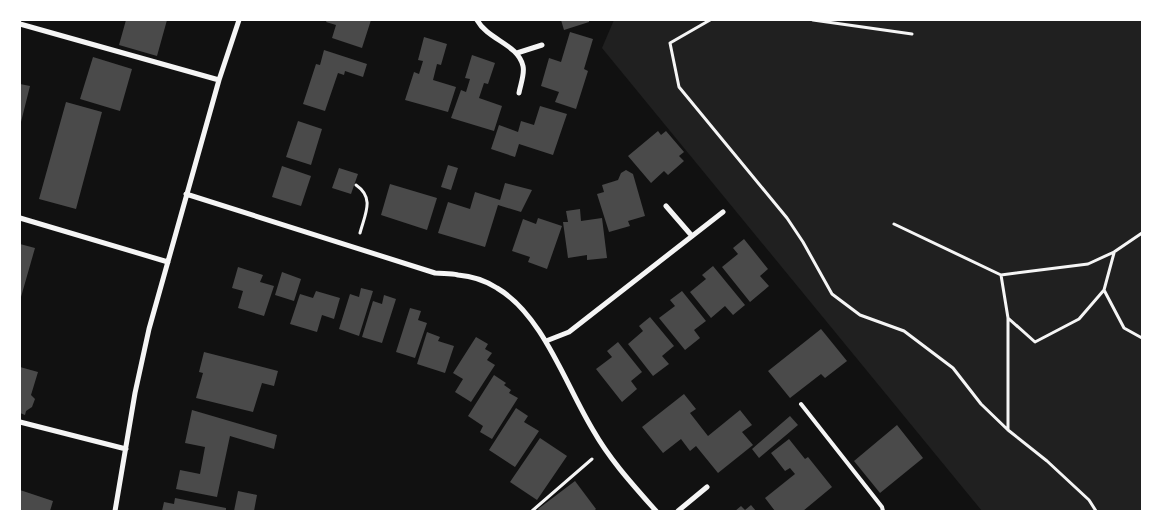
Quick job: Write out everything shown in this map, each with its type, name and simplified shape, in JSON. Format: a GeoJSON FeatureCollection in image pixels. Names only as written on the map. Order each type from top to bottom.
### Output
{"type":"FeatureCollection","features":[{"type":"Feature","properties":{"kind":"street"},"geometry":{"type":"LineString","coordinates":[[115,511],[141,362],[186,194],[219,80],[239,20]]}},
{"type":"Feature","properties":{"kind":"street"},"geometry":{"type":"LineString","coordinates":[[477,20],[497,40],[517,53],[524,68],[519,93]]}},
{"type":"Feature","properties":{"kind":"street"},"geometry":{"type":"LineString","coordinates":[[20,24],[219,80]]}},
{"type":"Feature","properties":{"kind":"street"},"geometry":{"type":"LineString","coordinates":[[517,53],[542,45]]}},
{"type":"Feature","properties":{"kind":"street"},"geometry":{"type":"LineString","coordinates":[[186,194],[435,273],[457,274],[479,280],[497,288],[521,308],[546,342],[593,431],[624,475],[656,511]]}},
{"type":"Feature","properties":{"kind":"street"},"geometry":{"type":"LineString","coordinates":[[666,206],[692,236]]}},
{"type":"Feature","properties":{"kind":"street"},"geometry":{"type":"LineString","coordinates":[[546,342],[569,332],[723,212]]}},
{"type":"Feature","properties":{"kind":"street"},"geometry":{"type":"LineString","coordinates":[[20,218],[168,262]]}},
{"type":"Feature","properties":{"kind":"street"},"geometry":{"type":"LineString","coordinates":[[20,422],[126,449]]}},
{"type":"Feature","properties":{"kind":"street"},"geometry":{"type":"LineString","coordinates":[[678,511],[707,487]]}},
{"type":"Feature","properties":{"kind":"lane"},"geometry":{"type":"LineString","coordinates":[[801,404],[882,507],[883,511]]}},
{"type":"Feature","properties":{"kind":"path"},"geometry":{"type":"LineString","coordinates":[[710,20],[670,43],[679,87],[786,218],[803,242],[832,294],[860,315],[904,332],[953,368],[981,404],[1089,500],[1096,511]]}},
{"type":"Feature","properties":{"kind":"path"},"geometry":{"type":"LineString","coordinates":[[813,20],[912,34]]}},
{"type":"Feature","properties":{"kind":"path"},"geometry":{"type":"LineString","coordinates":[[355,248],[368,202],[364,190],[356,185]]}},
{"type":"Feature","properties":{"kind":"path"},"geometry":{"type":"LineString","coordinates":[[894,224],[1001,275],[1088,264],[1114,252],[1142,233]]}},
{"type":"Feature","properties":{"kind":"path"},"geometry":{"type":"LineString","coordinates":[[1008,318],[1035,342],[1079,319],[1104,290],[1114,252]]}},
{"type":"Feature","properties":{"kind":"path"},"geometry":{"type":"LineString","coordinates":[[1001,275],[1008,318],[1008,430]]}},
{"type":"Feature","properties":{"kind":"path"},"geometry":{"type":"LineString","coordinates":[[1104,290],[1124,328],[1142,338]]}},
{"type":"Feature","properties":{"kind":"path"},"geometry":{"type":"LineString","coordinates":[[532,511],[589,460],[606,450]]}},
{"type":"Feature","properties":{"kind":"shaded area"},"geometry":{"type":"Polygon","coordinates":[[[614,20],[1142,20],[1142,511],[982,511],[602,48],[614,20]]]}},
{"type":"Feature","properties":{"kind":"building"},"geometry":{"type":"Polygon","coordinates":[[[126,20],[167,20],[157,56],[119,45],[126,20]]]}},
{"type":"Feature","properties":{"kind":"building"},"geometry":{"type":"Polygon","coordinates":[[[327,20],[371,20],[362,48],[332,38],[336,25],[326,22],[327,20]]]}},
{"type":"Feature","properties":{"kind":"building"},"geometry":{"type":"Polygon","coordinates":[[[561,20],[589,20],[589,22],[564,30],[561,20]]]}},
{"type":"Feature","properties":{"kind":"building"},"geometry":{"type":"Polygon","coordinates":[[[570,32],[593,39],[584,69],[588,71],[576,109],[555,102],[559,92],[541,86],[549,58],[561,62],[570,32]]]}},
{"type":"Feature","properties":{"kind":"building"},"geometry":{"type":"Polygon","coordinates":[[[424,37],[447,44],[441,65],[437,64],[433,80],[456,87],[448,112],[405,100],[414,72],[419,74],[423,61],[418,60],[424,37]]]}},
{"type":"Feature","properties":{"kind":"building"},"geometry":{"type":"Polygon","coordinates":[[[324,50],[367,64],[363,77],[345,71],[344,75],[338,73],[325,111],[303,104],[316,64],[320,65],[324,50]]]}},
{"type":"Feature","properties":{"kind":"building"},"geometry":{"type":"Polygon","coordinates":[[[472,55],[495,63],[488,84],[484,83],[479,98],[502,106],[494,131],[451,118],[461,90],[466,92],[470,79],[465,78],[472,55]]]}},
{"type":"Feature","properties":{"kind":"building"},"geometry":{"type":"Polygon","coordinates":[[[93,57],[132,69],[120,111],[80,99],[93,57]]]}},
{"type":"Feature","properties":{"kind":"building"},"geometry":{"type":"Polygon","coordinates":[[[20,84],[30,86],[21,122],[20,121],[20,84]]]}},
{"type":"Feature","properties":{"kind":"building"},"geometry":{"type":"Polygon","coordinates":[[[66,102],[102,112],[76,209],[39,199],[66,102]]]}},
{"type":"Feature","properties":{"kind":"building"},"geometry":{"type":"Polygon","coordinates":[[[540,106],[567,114],[553,155],[519,144],[515,157],[491,149],[499,125],[518,132],[521,121],[534,125],[540,106]]]}},
{"type":"Feature","properties":{"kind":"building"},"geometry":{"type":"Polygon","coordinates":[[[298,121],[322,129],[311,165],[286,157],[298,121]]]}},
{"type":"Feature","properties":{"kind":"building"},"geometry":{"type":"Polygon","coordinates":[[[658,131],[661,135],[666,131],[684,152],[679,156],[684,161],[668,175],[664,171],[651,183],[628,156],[658,131]]]}},
{"type":"Feature","properties":{"kind":"building"},"geometry":{"type":"Polygon","coordinates":[[[448,165],[458,168],[451,190],[441,187],[448,165]]]}},
{"type":"Feature","properties":{"kind":"building"},"geometry":{"type":"Polygon","coordinates":[[[282,166],[311,176],[301,206],[272,197],[282,166]]]}},
{"type":"Feature","properties":{"kind":"building"},"geometry":{"type":"Polygon","coordinates":[[[339,168],[358,174],[351,194],[332,188],[339,168]]]}},
{"type":"Feature","properties":{"kind":"building"},"geometry":{"type":"Polygon","coordinates":[[[626,170],[633,174],[645,216],[628,221],[630,226],[609,232],[597,194],[604,192],[602,185],[618,180],[621,173],[626,170]]]}},
{"type":"Feature","properties":{"kind":"building"},"geometry":{"type":"Polygon","coordinates":[[[505,183],[532,190],[521,212],[498,205],[485,247],[438,233],[448,202],[470,209],[475,192],[500,200],[505,183]]]}},
{"type":"Feature","properties":{"kind":"building"},"geometry":{"type":"Polygon","coordinates":[[[390,184],[437,198],[427,230],[381,215],[390,184]]]}},
{"type":"Feature","properties":{"kind":"building"},"geometry":{"type":"Polygon","coordinates":[[[580,209],[581,221],[602,218],[607,258],[587,260],[587,255],[568,258],[563,222],[568,222],[566,211],[580,209]]]}},
{"type":"Feature","properties":{"kind":"building"},"geometry":{"type":"Polygon","coordinates":[[[538,218],[562,226],[547,269],[528,262],[530,257],[512,251],[523,219],[536,224],[538,218]]]}},
{"type":"Feature","properties":{"kind":"building"},"geometry":{"type":"Polygon","coordinates":[[[744,239],[768,269],[760,276],[769,286],[750,302],[722,267],[738,254],[733,248],[744,239]]]}},
{"type":"Feature","properties":{"kind":"building"},"geometry":{"type":"Polygon","coordinates":[[[20,244],[35,248],[21,297],[20,297],[20,244]]]}},
{"type":"Feature","properties":{"kind":"building"},"geometry":{"type":"Polygon","coordinates":[[[713,266],[745,305],[733,315],[725,306],[711,318],[690,292],[706,279],[702,275],[713,266]]]}},
{"type":"Feature","properties":{"kind":"building"},"geometry":{"type":"Polygon","coordinates":[[[238,267],[263,275],[260,282],[274,286],[264,316],[238,308],[243,291],[232,288],[238,267]]]}},
{"type":"Feature","properties":{"kind":"building"},"geometry":{"type":"Polygon","coordinates":[[[282,272],[301,279],[294,301],[275,295],[282,272]]]}},
{"type":"Feature","properties":{"kind":"building"},"geometry":{"type":"Polygon","coordinates":[[[361,288],[373,291],[359,336],[339,329],[350,294],[359,297],[361,288]]]}},
{"type":"Feature","properties":{"kind":"building"},"geometry":{"type":"Polygon","coordinates":[[[316,291],[340,298],[334,319],[322,315],[317,332],[290,324],[300,294],[313,298],[316,291]]]}},
{"type":"Feature","properties":{"kind":"building"},"geometry":{"type":"Polygon","coordinates":[[[682,291],[706,321],[694,330],[700,338],[685,350],[659,318],[675,306],[670,300],[682,291]]]}},
{"type":"Feature","properties":{"kind":"building"},"geometry":{"type":"Polygon","coordinates":[[[384,295],[396,299],[382,343],[362,337],[373,301],[382,304],[384,295]]]}},
{"type":"Feature","properties":{"kind":"building"},"geometry":{"type":"Polygon","coordinates":[[[410,308],[421,311],[418,320],[427,323],[415,358],[396,352],[410,308]]]}},
{"type":"Feature","properties":{"kind":"building"},"geometry":{"type":"Polygon","coordinates":[[[650,317],[674,346],[662,356],[669,364],[653,376],[628,344],[643,331],[639,326],[650,317]]]}},
{"type":"Feature","properties":{"kind":"building"},"geometry":{"type":"Polygon","coordinates":[[[821,329],[847,361],[825,378],[821,374],[790,398],[768,371],[821,329]]]}},
{"type":"Feature","properties":{"kind":"building"},"geometry":{"type":"Polygon","coordinates":[[[427,332],[440,337],[438,341],[454,346],[445,373],[417,364],[427,332]]]}},
{"type":"Feature","properties":{"kind":"building"},"geometry":{"type":"Polygon","coordinates":[[[476,337],[488,344],[485,349],[492,353],[487,360],[495,365],[471,402],[455,392],[463,379],[453,373],[476,337]]]}},
{"type":"Feature","properties":{"kind":"building"},"geometry":{"type":"Polygon","coordinates":[[[618,342],[642,372],[631,381],[637,389],[622,402],[596,369],[612,357],[607,351],[618,342]]]}},
{"type":"Feature","properties":{"kind":"building"},"geometry":{"type":"Polygon","coordinates":[[[204,352],[278,371],[274,386],[262,383],[253,412],[196,398],[203,373],[199,372],[204,352]]]}},
{"type":"Feature","properties":{"kind":"building"},"geometry":{"type":"Polygon","coordinates":[[[20,367],[38,372],[31,395],[35,399],[32,407],[26,411],[25,415],[20,413],[20,367]]]}},
{"type":"Feature","properties":{"kind":"building"},"geometry":{"type":"Polygon","coordinates":[[[494,375],[506,383],[504,385],[511,390],[509,393],[518,398],[492,439],[480,432],[483,426],[468,416],[494,375]]]}},
{"type":"Feature","properties":{"kind":"building"},"geometry":{"type":"Polygon","coordinates":[[[684,394],[696,409],[690,413],[708,436],[740,410],[752,425],[742,432],[753,445],[718,473],[696,446],[690,451],[681,439],[663,453],[642,427],[684,394]]]}},
{"type":"Feature","properties":{"kind":"building"},"geometry":{"type":"Polygon","coordinates":[[[516,408],[528,416],[524,422],[539,431],[515,467],[489,450],[516,408]]]}},
{"type":"Feature","properties":{"kind":"building"},"geometry":{"type":"Polygon","coordinates":[[[192,410],[277,435],[274,449],[230,436],[217,497],[176,489],[180,470],[200,474],[205,447],[185,443],[192,410]]]}},
{"type":"Feature","properties":{"kind":"building"},"geometry":{"type":"Polygon","coordinates":[[[790,416],[798,425],[759,458],[752,449],[790,416]]]}},
{"type":"Feature","properties":{"kind":"building"},"geometry":{"type":"Polygon","coordinates":[[[897,425],[923,458],[880,493],[854,461],[897,425]]]}},
{"type":"Feature","properties":{"kind":"building"},"geometry":{"type":"Polygon","coordinates":[[[540,438],[567,456],[537,500],[510,482],[540,438]]]}},
{"type":"Feature","properties":{"kind":"building"},"geometry":{"type":"Polygon","coordinates":[[[789,439],[805,459],[808,457],[832,487],[803,511],[775,511],[765,498],[795,474],[790,468],[785,471],[771,453],[789,439]]]}},
{"type":"Feature","properties":{"kind":"building"},"geometry":{"type":"Polygon","coordinates":[[[575,481],[596,509],[594,511],[539,511],[538,509],[575,481]]]}},
{"type":"Feature","properties":{"kind":"building"},"geometry":{"type":"Polygon","coordinates":[[[20,490],[53,501],[50,511],[20,511],[20,490]]]}},
{"type":"Feature","properties":{"kind":"building"},"geometry":{"type":"Polygon","coordinates":[[[238,491],[257,495],[254,511],[234,511],[238,491]]]}},
{"type":"Feature","properties":{"kind":"building"},"geometry":{"type":"Polygon","coordinates":[[[175,498],[226,508],[226,511],[162,511],[164,502],[174,504],[175,498]]]}},
{"type":"Feature","properties":{"kind":"building"},"geometry":{"type":"Polygon","coordinates":[[[751,505],[756,511],[735,511],[741,506],[745,510],[751,505]]]}}]}
